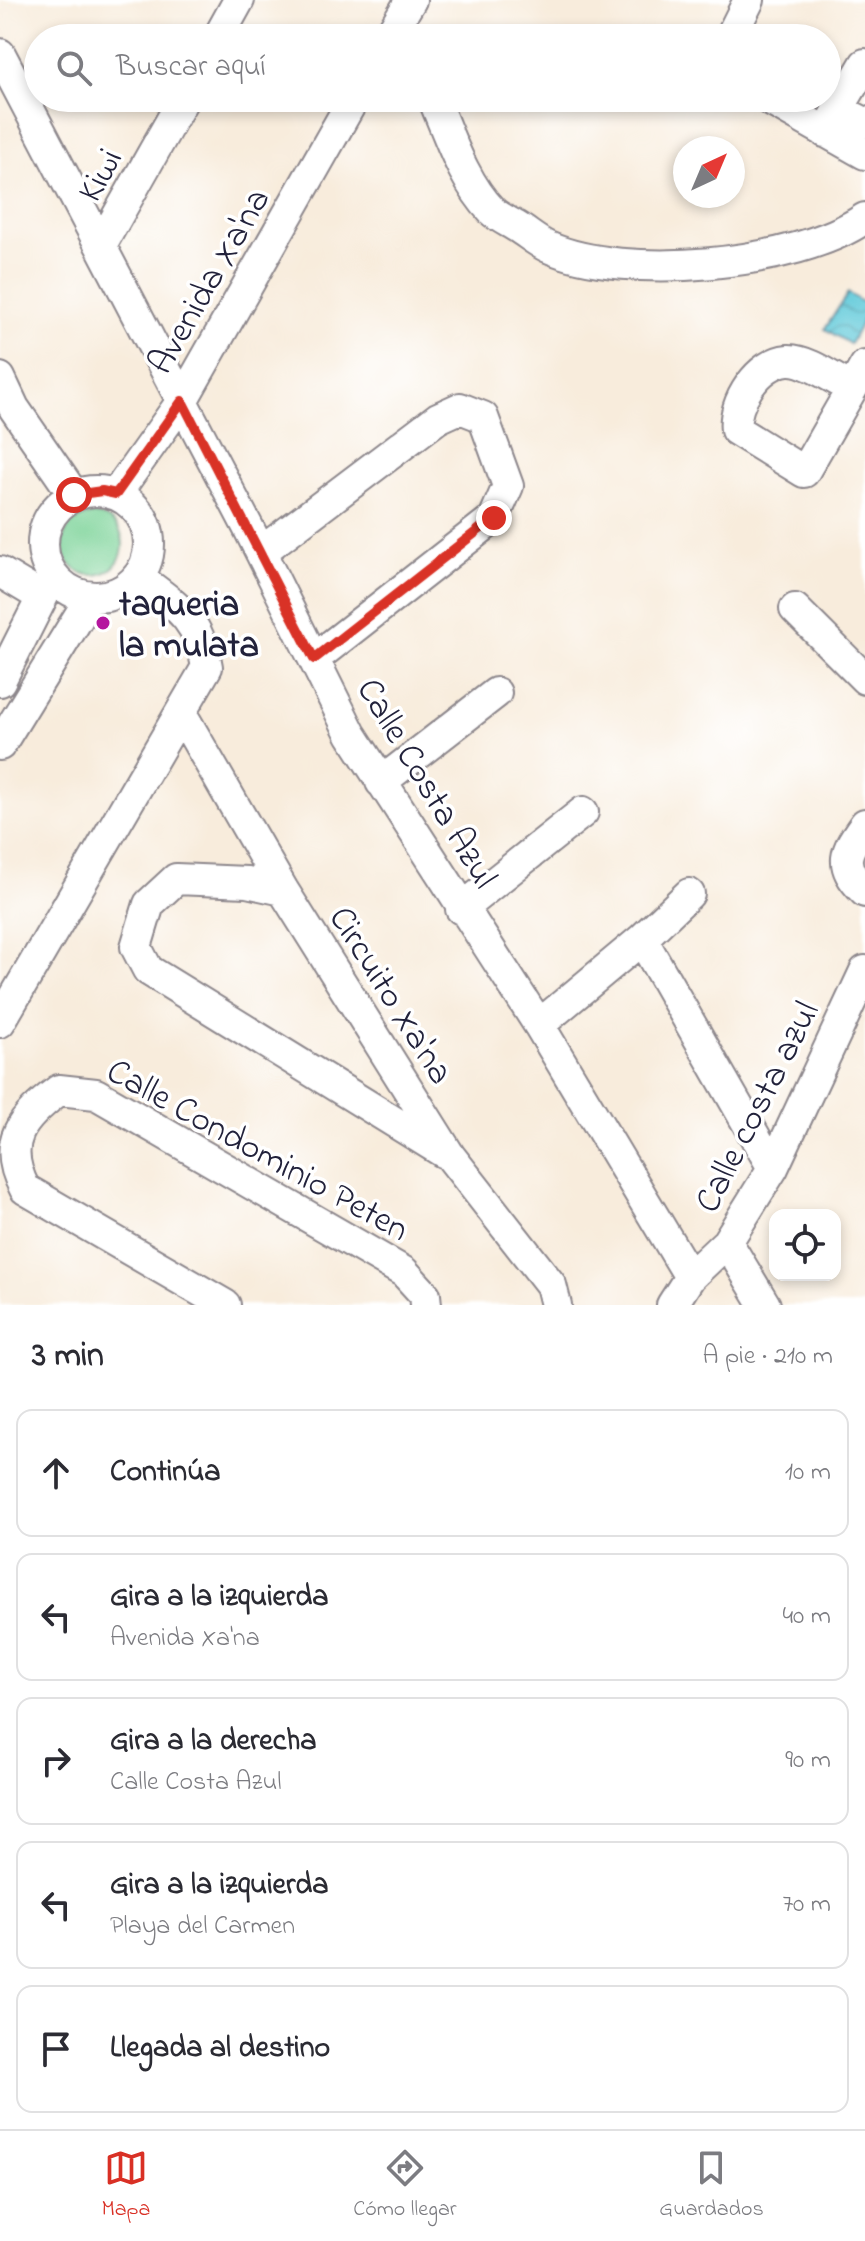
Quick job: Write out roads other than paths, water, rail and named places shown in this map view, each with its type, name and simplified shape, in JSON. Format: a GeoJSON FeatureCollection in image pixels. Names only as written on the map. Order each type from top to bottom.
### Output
{"type":"FeatureCollection","features":[{"type":"Feature","properties":{"kind":"street"},"geometry":{"type":"LineString","coordinates":[[226,24],[239,0]]}},
{"type":"Feature","properties":{"kind":"street"},"geometry":{"type":"LineString","coordinates":[[737,24],[749,0]]}},
{"type":"Feature","properties":{"kind":"street","name":"Calle Costa Azul"},"geometry":{"type":"LineString","coordinates":[[0,54],[24,99]]}},
{"type":"Feature","properties":{"kind":"street"},"geometry":{"type":"LineString","coordinates":[[841,104],[865,64]]}},
{"type":"Feature","properties":{"kind":"street","name":"Calle Costa Azul"},"geometry":{"type":"LineString","coordinates":[[31,112],[261,552],[351,734],[461,909],[539,1025],[690,1277]]}},
{"type":"Feature","properties":{"kind":"street","name":"Kiwi"},"geometry":{"type":"LineString","coordinates":[[101,245],[176,112]]}},
{"type":"Feature","properties":{"kind":"street","name":"Avenida Xa'na"},"geometry":{"type":"LineString","coordinates":[[116,494],[182,401],[346,112]]}},
{"type":"Feature","properties":{"kind":"street"},"geometry":{"type":"LineString","coordinates":[[439,112],[466,173],[492,212],[549,247],[603,260],[687,267],[785,251],[852,227],[865,218]]}},
{"type":"Feature","properties":{"kind":"street"},"geometry":{"type":"LineString","coordinates":[[807,112],[831,120],[865,123]]}},
{"type":"Feature","properties":{"kind":"street"},"geometry":{"type":"LineString","coordinates":[[831,120],[836,112]]}},
{"type":"Feature","properties":{"kind":"street"},"geometry":{"type":"LineString","coordinates":[[831,120],[865,154]]}},
{"type":"Feature","properties":{"kind":"street"},"geometry":{"type":"LineString","coordinates":[[787,360],[858,377],[804,472],[736,430],[734,419],[738,405],[764,370],[787,360]]}},
{"type":"Feature","properties":{"kind":"street"},"geometry":{"type":"LineString","coordinates":[[0,378],[7,405],[74,495]]}},
{"type":"Feature","properties":{"kind":"street"},"geometry":{"type":"LineString","coordinates":[[261,552],[438,418],[460,408],[483,417],[508,486],[504,503],[494,518],[314,659]]}},
{"type":"Feature","properties":{"kind":"street"},"geometry":{"type":"LineString","coordinates":[[0,572],[46,586],[76,594],[108,596],[125,589],[138,577],[147,559],[149,540],[144,521],[132,505],[116,494],[102,491],[74,495],[61,503],[44,530],[42,546],[46,586],[0,681]]}},
{"type":"Feature","properties":{"kind":"street"},"geometry":{"type":"LineString","coordinates":[[0,1022],[207,667],[203,640],[187,615],[138,577]]}},
{"type":"Feature","properties":{"kind":"street"},"geometry":{"type":"LineString","coordinates":[[0,745],[91,597]]}},
{"type":"Feature","properties":{"kind":"street"},"geometry":{"type":"LineString","coordinates":[[795,609],[865,679]]}},
{"type":"Feature","properties":{"kind":"street"},"geometry":{"type":"LineString","coordinates":[[381,782],[496,693]]}},
{"type":"Feature","properties":{"kind":"street","name":"Circuito Xa'na"},"geometry":{"type":"LineString","coordinates":[[181,713],[283,890],[450,1156],[551,1285],[556,1305]]}},
{"type":"Feature","properties":{"kind":"street"},"geometry":{"type":"LineString","coordinates":[[461,909],[583,812]]}},
{"type":"Feature","properties":{"kind":"street"},"geometry":{"type":"LineString","coordinates":[[865,824],[847,849],[846,861],[852,879],[865,892]]}},
{"type":"Feature","properties":{"kind":"street"},"geometry":{"type":"LineString","coordinates":[[283,890],[247,882],[176,879],[149,904],[136,947],[148,970],[450,1156]]}},
{"type":"Feature","properties":{"kind":"street"},"geometry":{"type":"LineString","coordinates":[[539,1025],[642,939],[689,894]]}},
{"type":"Feature","properties":{"kind":"street"},"geometry":{"type":"LineString","coordinates":[[642,939],[773,1168]]}},
{"type":"Feature","properties":{"kind":"street","name":"Calle costa azul"},"geometry":{"type":"LineString","coordinates":[[672,1305],[690,1277],[727,1242],[773,1168],[865,971]]}},
{"type":"Feature","properties":{"kind":"street","name":"Calle Condominio Peten"},"geometry":{"type":"LineString","coordinates":[[225,1305],[25,1189],[10,1172],[7,1119],[59,1090],[96,1094],[404,1272],[425,1295],[426,1305]]}},
{"type":"Feature","properties":{"kind":"street"},"geometry":{"type":"LineString","coordinates":[[727,1242],[765,1305]]}},
{"type":"Feature","properties":{"kind":"water"},"geometry":{"type":"Polygon","coordinates":[[[848,293],[865,304],[865,316],[850,344],[825,329],[848,293]]]}},
{"type":"Feature","properties":{"kind":"place","name":"taqueria la mulata"},"geometry":{"type":"Point","coordinates":[103,623]}}]}
